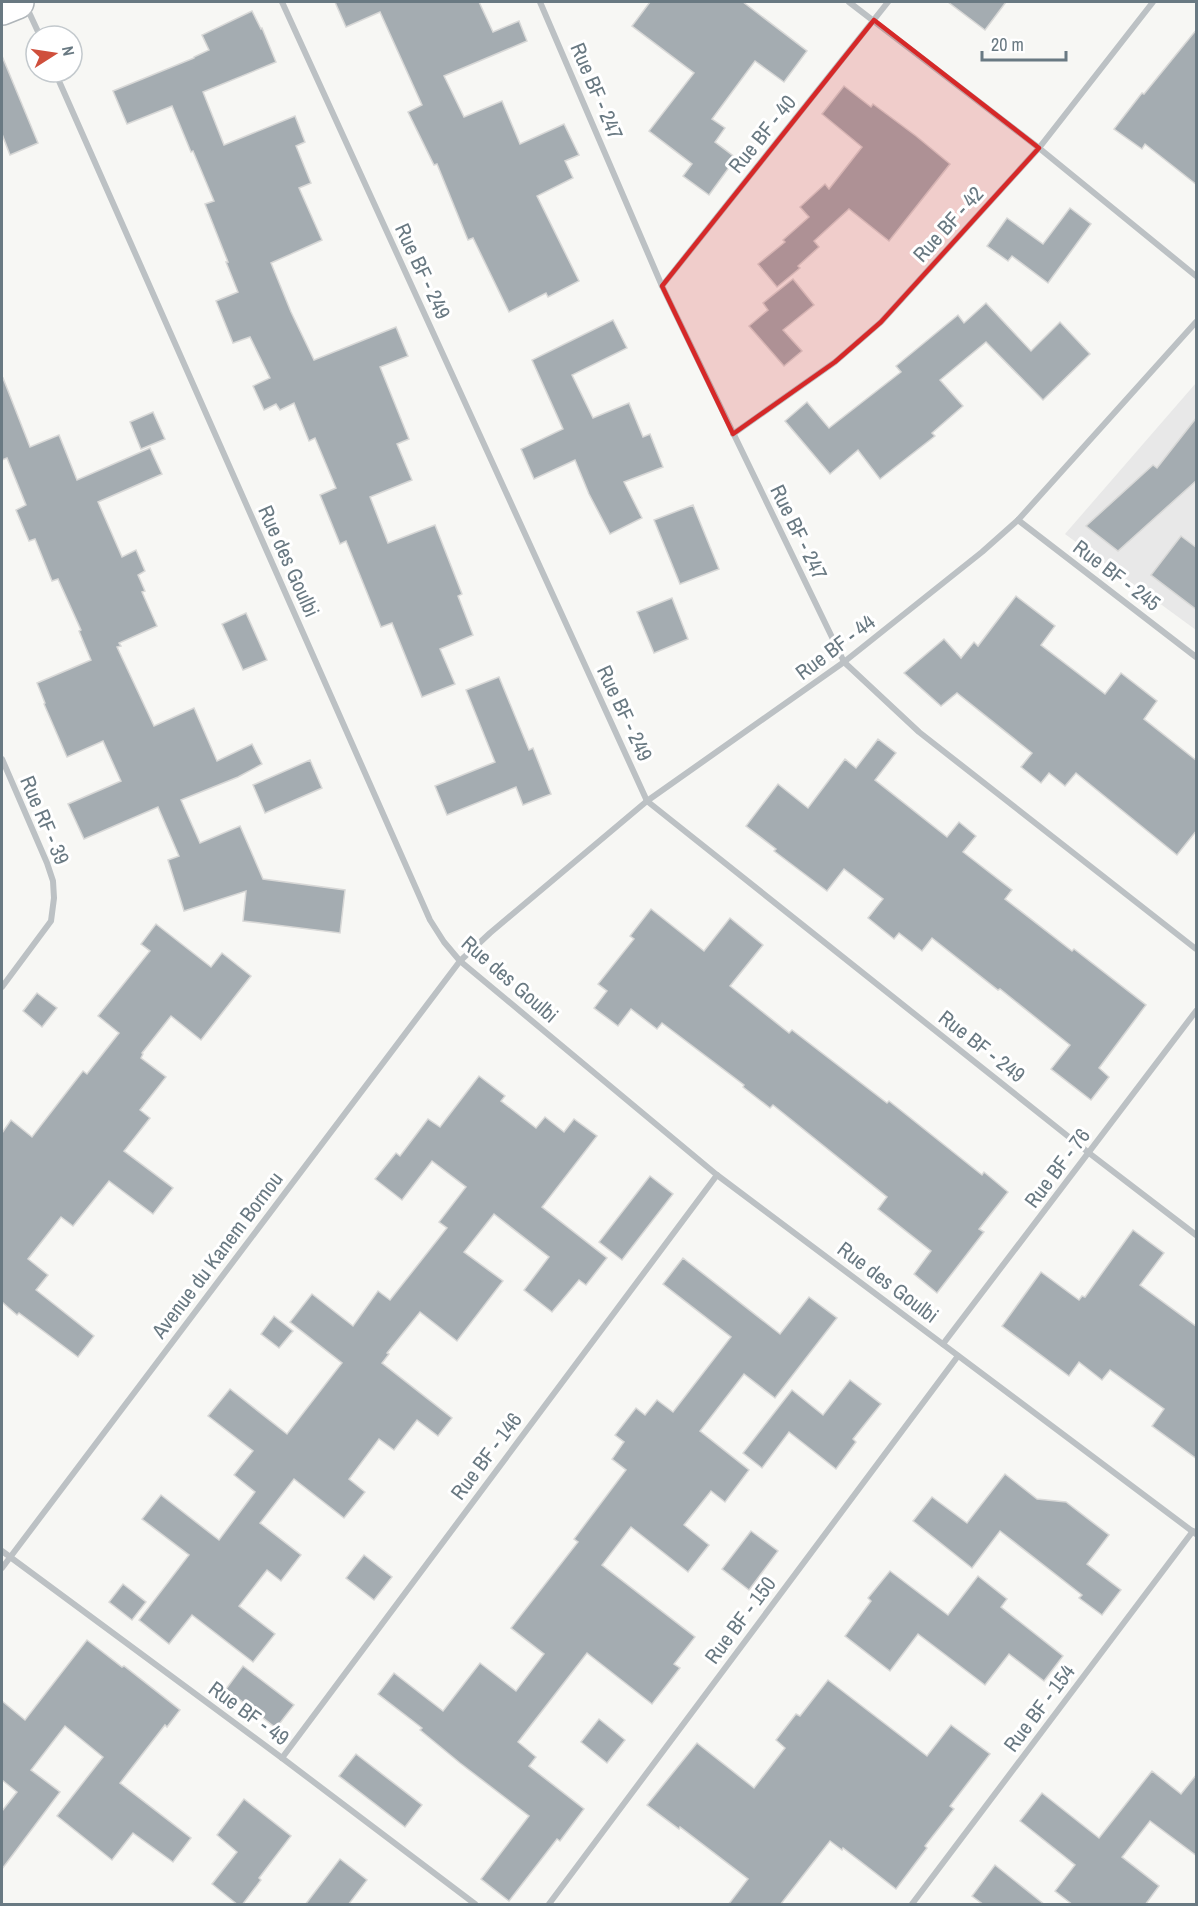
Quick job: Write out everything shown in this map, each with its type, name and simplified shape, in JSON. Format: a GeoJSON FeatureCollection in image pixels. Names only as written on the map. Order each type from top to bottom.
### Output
{"type":"FeatureCollection","features":[{"type":"Feature","properties":{"kind":"street"},"geometry":{"type":"LineString","coordinates":[[2,8],[17,2]]}},
{"type":"Feature","properties":{"kind":"street"},"geometry":{"type":"LineString","coordinates":[[24,2],[34,24]]}},
{"type":"Feature","properties":{"kind":"street","name":"Rue BF - 249"},"geometry":{"type":"LineString","coordinates":[[282,2],[647,801],[1089,1153],[1197,1235]]}},
{"type":"Feature","properties":{"kind":"street","name":"Rue BF - 247"},"geometry":{"type":"LineString","coordinates":[[540,2],[662,286],[844,662],[919,732],[1197,949]]}},
{"type":"Feature","properties":{"kind":"street"},"geometry":{"type":"LineString","coordinates":[[849,2],[1039,148],[1197,276]]}},
{"type":"Feature","properties":{"kind":"street","name":"Rue BF - 40"},"geometry":{"type":"LineString","coordinates":[[662,286],[888,2]]}},
{"type":"Feature","properties":{"kind":"street","name":"Rue BF - 42"},"geometry":{"type":"LineString","coordinates":[[733,434],[835,362],[881,322],[1039,148],[1153,2]]}},
{"type":"Feature","properties":{"kind":"street","name":"Rue des Goulbi"},"geometry":{"type":"LineString","coordinates":[[61,84],[430,920],[444,942],[460,961],[717,1174],[1195,1533]]}},
{"type":"Feature","properties":{"kind":"street","name":"Rue BF - 44"},"geometry":{"type":"LineString","coordinates":[[460,961],[647,801],[844,662],[982,552],[1018,520],[1197,322]]}},
{"type":"Feature","properties":{"kind":"street","name":"Rue BF - 245"},"geometry":{"type":"LineString","coordinates":[[1018,520],[1197,657]]}},
{"type":"Feature","properties":{"kind":"street","name":"Rue RF - 39"},"geometry":{"type":"LineString","coordinates":[[2,759],[47,863],[53,881],[54,898],[51,921],[2,987]]}},
{"type":"Feature","properties":{"kind":"street","name":"Avenue du Kanem Bornou"},"geometry":{"type":"LineString","coordinates":[[2,1568],[460,961]]}},
{"type":"Feature","properties":{"kind":"street","name":"Rue BF - 76"},"geometry":{"type":"LineString","coordinates":[[943,1344],[1197,1011]]}},
{"type":"Feature","properties":{"kind":"street","name":"Rue BF - 146"},"geometry":{"type":"LineString","coordinates":[[282,1758],[717,1174]]}},
{"type":"Feature","properties":{"kind":"street","name":"Rue BF - 150"},"geometry":{"type":"LineString","coordinates":[[549,1905],[958,1356]]}},
{"type":"Feature","properties":{"kind":"street","name":"Rue BF - 154"},"geometry":{"type":"LineString","coordinates":[[912,1905],[1195,1533]]}},
{"type":"Feature","properties":{"kind":"street","name":"Rue BF - 49"},"geometry":{"type":"LineString","coordinates":[[2,1551],[282,1758],[475,1905]]}},
{"type":"Feature","properties":{"kind":"highlighted area"},"geometry":{"type":"Polygon","coordinates":[[[874,20],[1039,148],[881,322],[835,362],[733,434],[662,286],[874,20]]]}},
{"type":"Feature","properties":{"kind":"shaded area"},"geometry":{"type":"Polygon","coordinates":[[[1196,383],[1196,630],[1065,534],[1196,383]]]}},
{"type":"Feature","properties":{"kind":"building"},"geometry":{"type":"Polygon","coordinates":[[[335,2],[479,2],[493,32],[519,21],[527,41],[444,76],[464,117],[502,101],[520,144],[564,124],[579,155],[565,161],[573,178],[537,196],[579,281],[548,297],[546,293],[509,312],[473,238],[468,240],[437,164],[434,165],[408,112],[422,105],[380,12],[346,27],[335,2]]]}},
{"type":"Feature","properties":{"kind":"building"},"geometry":{"type":"Polygon","coordinates":[[[650,2],[743,2],[807,51],[784,82],[755,61],[712,119],[725,128],[715,142],[736,158],[709,195],[683,176],[692,164],[649,131],[694,73],[632,26],[650,2]]]}},
{"type":"Feature","properties":{"kind":"building"},"geometry":{"type":"Polygon","coordinates":[[[948,2],[1006,2],[985,30],[948,2]]]}},
{"type":"Feature","properties":{"kind":"building"},"geometry":{"type":"Polygon","coordinates":[[[252,11],[262,28],[276,62],[203,92],[224,145],[295,116],[305,142],[296,146],[311,183],[299,188],[322,240],[271,263],[291,312],[314,360],[396,327],[408,356],[380,367],[409,439],[397,444],[412,480],[370,497],[388,543],[435,525],[462,594],[458,596],[473,635],[440,649],[455,684],[422,697],[392,623],[381,627],[346,541],[340,544],[320,495],[336,488],[315,438],[309,441],[294,403],[280,410],[276,404],[264,410],[253,386],[270,378],[250,337],[233,343],[216,301],[238,292],[205,204],[214,201],[172,106],[127,124],[113,91],[209,50],[202,35],[252,11]]]}},
{"type":"Feature","properties":{"kind":"building"},"geometry":{"type":"Polygon","coordinates":[[[1197,29],[1197,185],[1145,144],[1142,149],[1114,129],[1197,29]]]}},
{"type":"Feature","properties":{"kind":"building"},"geometry":{"type":"Polygon","coordinates":[[[2,56],[38,143],[10,155],[2,134],[2,56]]]}},
{"type":"Feature","properties":{"kind":"building"},"geometry":{"type":"Polygon","coordinates":[[[844,86],[871,107],[873,104],[950,164],[889,241],[849,209],[814,241],[819,247],[798,266],[800,268],[777,287],[758,264],[785,242],[783,240],[809,217],[800,207],[825,184],[829,189],[862,147],[822,114],[844,86]]]}},
{"type":"Feature","properties":{"kind":"building"},"geometry":{"type":"Polygon","coordinates":[[[1070,208],[1091,224],[1048,283],[1012,256],[1008,261],[987,246],[1007,218],[1043,244],[1070,208]]]}},
{"type":"Feature","properties":{"kind":"building"},"geometry":{"type":"Polygon","coordinates":[[[793,279],[814,305],[783,330],[802,351],[784,366],[749,326],[768,310],[763,303],[793,279]]]}},
{"type":"Feature","properties":{"kind":"building"},"geometry":{"type":"Polygon","coordinates":[[[986,303],[1031,351],[1060,322],[1090,354],[1043,400],[986,342],[940,380],[963,406],[932,433],[935,436],[880,479],[858,450],[830,474],[785,421],[807,402],[829,428],[901,372],[896,366],[958,315],[964,323],[986,303]]]}},
{"type":"Feature","properties":{"kind":"building"},"geometry":{"type":"Polygon","coordinates":[[[613,320],[627,348],[572,375],[593,418],[629,403],[643,437],[650,434],[663,467],[624,482],[642,518],[610,534],[589,494],[575,460],[534,479],[521,449],[563,429],[532,360],[613,320]]]}},
{"type":"Feature","properties":{"kind":"building"},"geometry":{"type":"Polygon","coordinates":[[[3,378],[30,447],[59,435],[77,480],[150,448],[162,474],[98,502],[122,557],[136,550],[145,571],[138,575],[145,591],[142,592],[157,626],[119,643],[121,646],[117,647],[154,726],[194,708],[217,761],[252,744],[262,764],[238,777],[181,800],[200,843],[240,826],[263,879],[345,890],[340,933],[243,921],[246,891],[184,911],[168,860],[179,856],[158,807],[84,839],[68,804],[121,781],[103,741],[67,757],[37,683],[91,660],[79,631],[81,630],[58,579],[52,581],[35,539],[29,541],[16,510],[26,505],[7,458],[2,460],[3,378]]]}},
{"type":"Feature","properties":{"kind":"building"},"geometry":{"type":"Polygon","coordinates":[[[153,412],[165,439],[141,449],[130,422],[153,412]]]}},
{"type":"Feature","properties":{"kind":"building"},"geometry":{"type":"Polygon","coordinates":[[[1197,417],[1197,480],[1118,551],[1086,526],[1153,465],[1157,468],[1197,417]]]}},
{"type":"Feature","properties":{"kind":"building"},"geometry":{"type":"Polygon","coordinates":[[[693,505],[719,569],[680,584],[654,520],[693,505]]]}},
{"type":"Feature","properties":{"kind":"building"},"geometry":{"type":"Polygon","coordinates":[[[1181,536],[1197,548],[1197,610],[1151,575],[1181,536]]]}},
{"type":"Feature","properties":{"kind":"building"},"geometry":{"type":"Polygon","coordinates":[[[1016,596],[1055,626],[1041,645],[1105,694],[1121,673],[1157,701],[1144,719],[1197,761],[1197,830],[1177,855],[1076,773],[1065,786],[1049,773],[1041,783],[1021,767],[1032,753],[957,693],[941,706],[904,673],[944,639],[961,658],[974,642],[978,646],[1016,596]]]}},
{"type":"Feature","properties":{"kind":"building"},"geometry":{"type":"Polygon","coordinates":[[[672,598],[688,639],[654,653],[637,612],[672,598]]]}},
{"type":"Feature","properties":{"kind":"building"},"geometry":{"type":"Polygon","coordinates":[[[246,613],[267,660],[243,670],[222,624],[246,613]]]}},
{"type":"Feature","properties":{"kind":"building"},"geometry":{"type":"Polygon","coordinates":[[[499,677],[529,750],[533,748],[551,794],[523,805],[516,787],[447,815],[435,786],[495,762],[466,690],[499,677]]]}},
{"type":"Feature","properties":{"kind":"building"},"geometry":{"type":"Polygon","coordinates":[[[878,739],[896,753],[875,780],[947,837],[959,822],[976,836],[963,852],[1012,890],[1005,899],[1146,1005],[1099,1068],[1109,1077],[1091,1100],[1051,1069],[1070,1045],[1000,989],[998,990],[932,938],[922,951],[899,933],[894,939],[868,918],[883,899],[844,869],[827,891],[774,851],[776,849],[746,826],[778,784],[808,808],[845,759],[856,768],[878,739]]]}},
{"type":"Feature","properties":{"kind":"building"},"geometry":{"type":"Polygon","coordinates":[[[310,760],[322,788],[265,813],[253,785],[310,760]]]}},
{"type":"Feature","properties":{"kind":"building"},"geometry":{"type":"Polygon","coordinates":[[[651,909],[704,951],[730,918],[763,945],[730,986],[789,1033],[792,1030],[887,1103],[889,1101],[982,1175],[984,1172],[1008,1192],[979,1229],[984,1232],[937,1293],[914,1274],[931,1251],[878,1209],[887,1197],[773,1105],[770,1108],[743,1087],[744,1085],[662,1023],[657,1029],[631,1009],[618,1026],[594,1008],[607,991],[598,984],[634,939],[630,936],[651,909]]]}},
{"type":"Feature","properties":{"kind":"building"},"geometry":{"type":"Polygon","coordinates":[[[156,924],[211,967],[222,953],[251,976],[201,1040],[171,1016],[142,1053],[141,1058],[166,1077],[140,1110],[150,1118],[124,1151],[173,1188],[153,1214],[109,1181],[73,1226],[61,1217],[28,1259],[48,1275],[36,1290],[94,1336],[78,1357],[2,1302],[2,1133],[11,1120],[32,1137],[83,1071],[87,1074],[119,1033],[98,1016],[150,951],[141,944],[156,924]]]}},
{"type":"Feature","properties":{"kind":"building"},"geometry":{"type":"Polygon","coordinates":[[[37,993],[57,1008],[42,1027],[23,1011],[37,993]]]}},
{"type":"Feature","properties":{"kind":"building"},"geometry":{"type":"Polygon","coordinates":[[[479,1076],[505,1096],[501,1101],[536,1128],[545,1117],[564,1132],[574,1119],[597,1136],[542,1207],[607,1258],[586,1285],[579,1280],[552,1312],[524,1290],[549,1257],[494,1214],[464,1252],[503,1281],[457,1341],[420,1312],[387,1353],[389,1354],[382,1363],[452,1418],[438,1436],[417,1420],[394,1450],[379,1439],[349,1479],[365,1492],[344,1518],[294,1479],[260,1523],[301,1555],[281,1581],[267,1570],[239,1606],[275,1634],[253,1662],[192,1615],[169,1644],[139,1620],[189,1555],[142,1519],[161,1495],[219,1540],[255,1492],[234,1475],[253,1451],[208,1416],[230,1389],[287,1434],[342,1363],[290,1322],[312,1294],[353,1326],[378,1291],[390,1300],[447,1228],[439,1222],[466,1187],[432,1161],[402,1200],[375,1179],[396,1153],[400,1156],[428,1119],[440,1127],[479,1076]]]}},
{"type":"Feature","properties":{"kind":"building"},"geometry":{"type":"Polygon","coordinates":[[[650,1176],[673,1194],[622,1260],[599,1242],[650,1176]]]}},
{"type":"Feature","properties":{"kind":"building"},"geometry":{"type":"Polygon","coordinates":[[[1133,1230],[1164,1253],[1140,1285],[1197,1327],[1197,1459],[1152,1426],[1164,1409],[1110,1370],[1102,1380],[1079,1362],[1069,1376],[1002,1326],[1041,1272],[1079,1300],[1082,1296],[1085,1297],[1133,1230]]]}},
{"type":"Feature","properties":{"kind":"building"},"geometry":{"type":"Polygon","coordinates":[[[683,1258],[780,1334],[809,1297],[837,1318],[775,1398],[744,1374],[700,1431],[749,1470],[725,1502],[711,1491],[684,1525],[709,1545],[688,1572],[631,1527],[602,1565],[695,1637],[674,1664],[680,1668],[652,1704],[587,1653],[518,1742],[536,1757],[529,1766],[584,1809],[560,1841],[557,1839],[509,1901],[481,1879],[529,1816],[460,1763],[420,1730],[422,1728],[378,1694],[394,1673],[443,1711],[480,1663],[516,1691],[544,1654],[511,1628],[578,1542],[574,1539],[626,1470],[612,1459],[624,1442],[615,1435],[636,1408],[645,1415],[657,1400],[673,1412],[731,1337],[663,1284],[683,1258]]]}},
{"type":"Feature","properties":{"kind":"building"},"geometry":{"type":"Polygon","coordinates":[[[274,1316],[293,1331],[279,1348],[261,1334],[274,1316]]]}},
{"type":"Feature","properties":{"kind":"building"},"geometry":{"type":"Polygon","coordinates":[[[850,1380],[881,1404],[853,1439],[856,1442],[836,1469],[789,1432],[762,1468],[743,1453],[792,1390],[823,1415],[850,1380]]]}},
{"type":"Feature","properties":{"kind":"building"},"geometry":{"type":"Polygon","coordinates":[[[1005,1474],[1037,1499],[1066,1502],[1109,1535],[1087,1564],[1121,1590],[1102,1615],[1079,1598],[1082,1595],[1000,1531],[972,1568],[913,1521],[932,1497],[967,1523],[1005,1474]]]}},
{"type":"Feature","properties":{"kind":"building"},"geometry":{"type":"Polygon","coordinates":[[[751,1531],[778,1551],[749,1590],[722,1569],[751,1531]]]}},
{"type":"Feature","properties":{"kind":"building"},"geometry":{"type":"Polygon","coordinates":[[[364,1555],[392,1577],[374,1600],[346,1578],[364,1555]]]}},
{"type":"Feature","properties":{"kind":"building"},"geometry":{"type":"Polygon","coordinates":[[[890,1571],[948,1615],[978,1576],[1007,1599],[1001,1607],[1063,1656],[1044,1681],[1009,1654],[985,1685],[918,1634],[890,1671],[845,1636],[871,1601],[868,1598],[890,1571]]]}},
{"type":"Feature","properties":{"kind":"building"},"geometry":{"type":"Polygon","coordinates":[[[123,1584],[146,1602],[132,1620],[109,1602],[123,1584]]]}},
{"type":"Feature","properties":{"kind":"building"},"geometry":{"type":"Polygon","coordinates":[[[87,1640],[180,1710],[167,1727],[165,1725],[120,1783],[191,1838],[173,1862],[133,1833],[112,1860],[57,1816],[103,1757],[65,1726],[31,1770],[60,1792],[2,1869],[2,1811],[17,1792],[2,1780],[2,1701],[25,1720],[87,1640]]]}},
{"type":"Feature","properties":{"kind":"building"},"geometry":{"type":"Polygon","coordinates":[[[243,1666],[294,1705],[276,1728],[226,1689],[243,1666]]]}},
{"type":"Feature","properties":{"kind":"building"},"geometry":{"type":"Polygon","coordinates":[[[828,1680],[927,1756],[951,1725],[990,1754],[950,1806],[954,1809],[896,1889],[843,1848],[842,1850],[830,1841],[780,1905],[728,1905],[748,1879],[647,1805],[697,1743],[754,1788],[785,1748],[776,1740],[796,1714],[800,1716],[828,1680]]]}},
{"type":"Feature","properties":{"kind":"building"},"geometry":{"type":"Polygon","coordinates":[[[599,1719],[625,1740],[607,1763],[581,1742],[599,1719]]]}},
{"type":"Feature","properties":{"kind":"building"},"geometry":{"type":"Polygon","coordinates":[[[356,1754],[422,1805],[405,1827],[339,1776],[356,1754]]]}},
{"type":"Feature","properties":{"kind":"building"},"geometry":{"type":"Polygon","coordinates":[[[1152,1771],[1181,1794],[1197,1774],[1197,1856],[1150,1821],[1122,1857],[1159,1886],[1145,1905],[1073,1905],[1055,1891],[1075,1865],[1020,1821],[1042,1793],[1099,1838],[1152,1771]]]}},
{"type":"Feature","properties":{"kind":"building"},"geometry":{"type":"Polygon","coordinates":[[[244,1799],[291,1836],[242,1905],[238,1905],[212,1884],[237,1852],[217,1835],[244,1799]]]}},
{"type":"Feature","properties":{"kind":"building"},"geometry":{"type":"Polygon","coordinates":[[[340,1859],[367,1880],[348,1905],[305,1905],[340,1859]]]}},
{"type":"Feature","properties":{"kind":"building"},"geometry":{"type":"Polygon","coordinates":[[[995,1865],[1045,1905],[984,1905],[972,1896],[995,1865]]]}}]}
